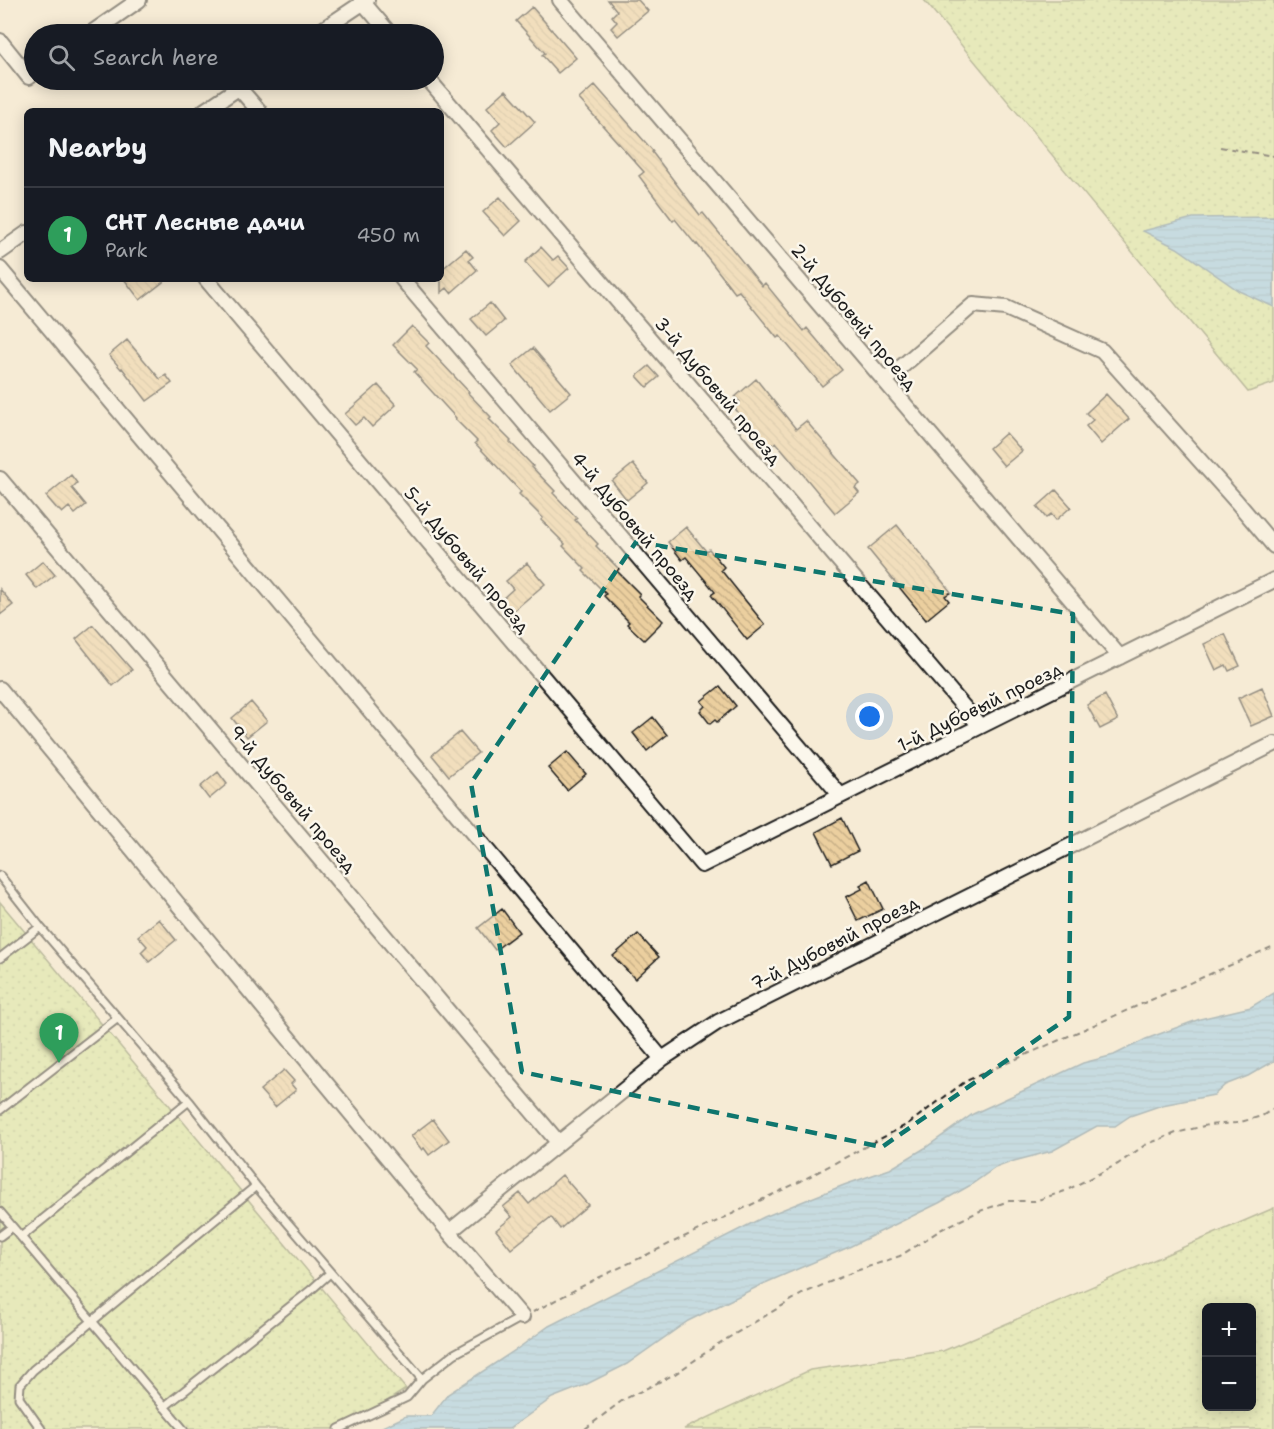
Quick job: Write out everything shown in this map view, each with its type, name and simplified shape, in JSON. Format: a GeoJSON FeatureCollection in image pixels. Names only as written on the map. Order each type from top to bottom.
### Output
{"type":"FeatureCollection","features":[{"type":"Feature","properties":{"kind":"street"},"geometry":{"type":"LineString","coordinates":[[105,24],[140,0]]}},
{"type":"Feature","properties":{"kind":"street","name":"2-й Дубовый проезд"},"geometry":{"type":"LineString","coordinates":[[560,0],[1120,657]]}},
{"type":"Feature","properties":{"kind":"street"},"geometry":{"type":"LineString","coordinates":[[331,24],[364,1],[382,24]]}},
{"type":"Feature","properties":{"kind":"street"},"geometry":{"type":"LineString","coordinates":[[0,41],[24,71]]}},
{"type":"Feature","properties":{"kind":"street"},"geometry":{"type":"LineString","coordinates":[[208,108],[234,90]]}},
{"type":"Feature","properties":{"kind":"street"},"geometry":{"type":"LineString","coordinates":[[248,90],[257,108]]}},
{"type":"Feature","properties":{"kind":"street","name":"3-й Дубовый проезд"},"geometry":{"type":"LineString","coordinates":[[438,90],[981,726]]}},
{"type":"Feature","properties":{"kind":"street"},"geometry":{"type":"LineString","coordinates":[[0,252],[24,235]]}},
{"type":"Feature","properties":{"kind":"street"},"geometry":{"type":"LineString","coordinates":[[0,270],[662,1059]]}},
{"type":"Feature","properties":{"kind":"street","name":"5-й Дубовый проезд"},"geometry":{"type":"LineString","coordinates":[[209,282],[702,865]]}},
{"type":"Feature","properties":{"kind":"street","name":"4-й Дубовый проезд"},"geometry":{"type":"LineString","coordinates":[[405,282],[841,796]]}},
{"type":"Feature","properties":{"kind":"street"},"geometry":{"type":"LineString","coordinates":[[885,381],[973,305],[1006,308],[1102,351],[1274,546]]}},
{"type":"Feature","properties":{"kind":"street","name":"9-й Дубовый проезд"},"geometry":{"type":"LineString","coordinates":[[0,479],[558,1142]]}},
{"type":"Feature","properties":{"kind":"street","name":"1-й Дубовый проезд"},"geometry":{"type":"LineString","coordinates":[[702,865],[1274,580]]}},
{"type":"Feature","properties":{"kind":"street"},"geometry":{"type":"LineString","coordinates":[[0,689],[449,1232],[522,1317]]}},
{"type":"Feature","properties":{"kind":"street","name":"7-й Дубовый проезд"},"geometry":{"type":"LineString","coordinates":[[449,1232],[662,1059],[718,1022],[1274,744]]}},
{"type":"Feature","properties":{"kind":"lane"},"geometry":{"type":"LineString","coordinates":[[0,876],[40,927],[189,1101],[256,1186],[422,1379]]}},
{"type":"Feature","properties":{"kind":"lane"},"geometry":{"type":"LineString","coordinates":[[0,958],[40,927]]}},
{"type":"Feature","properties":{"kind":"lane"},"geometry":{"type":"LineString","coordinates":[[0,1110],[118,1018]]}},
{"type":"Feature","properties":{"kind":"lane"},"geometry":{"type":"LineString","coordinates":[[21,1237],[189,1101]]}},
{"type":"Feature","properties":{"kind":"lane"},"geometry":{"type":"LineString","coordinates":[[41,1429],[19,1398],[20,1385],[33,1370],[256,1186]]}},
{"type":"Feature","properties":{"kind":"lane"},"geometry":{"type":"LineString","coordinates":[[0,1212],[183,1429]]}},
{"type":"Feature","properties":{"kind":"lane"},"geometry":{"type":"LineString","coordinates":[[0,1236],[12,1227]]}},
{"type":"Feature","properties":{"kind":"lane"},"geometry":{"type":"LineString","coordinates":[[165,1407],[330,1273]]}},
{"type":"Feature","properties":{"kind":"lane"},"geometry":{"type":"LineString","coordinates":[[339,1429],[407,1398],[422,1379],[454,1354],[522,1317]]}},
{"type":"Feature","properties":{"kind":"path"},"geometry":{"type":"LineString","coordinates":[[1220,147],[1274,156]]}},
{"type":"Feature","properties":{"kind":"path"},"geometry":{"type":"LineString","coordinates":[[522,1317],[810,1176],[908,1124],[966,1081],[1274,946]]}},
{"type":"Feature","properties":{"kind":"path"},"geometry":{"type":"LineString","coordinates":[[585,1429],[623,1400],[675,1374],[718,1344],[802,1294],[853,1272],[900,1256],[952,1224],[1009,1201],[1035,1201],[1065,1191],[1118,1164],[1145,1145],[1176,1133],[1208,1125],[1237,1123],[1262,1116],[1274,1108]]}},
{"type":"Feature","properties":{"kind":"highlighted area"},"geometry":{"type":"Polygon","coordinates":[[[636,542],[1073,614],[1069,1017],[882,1147],[522,1072],[471,783],[636,542]]]}},
{"type":"Feature","properties":{"kind":"green space"},"geometry":{"type":"Polygon","coordinates":[[[924,0],[1274,0],[1274,383],[1248,392],[924,0]]]}},
{"type":"Feature","properties":{"kind":"green space"},"geometry":{"type":"Polygon","coordinates":[[[0,902],[406,1389],[343,1429],[0,1429],[0,902]]]}},
{"type":"Feature","properties":{"kind":"green space"},"geometry":{"type":"Polygon","coordinates":[[[1274,1208],[1274,1429],[684,1429],[810,1370],[943,1351],[1274,1208]]]}},
{"type":"Feature","properties":{"kind":"water"},"geometry":{"type":"Polygon","coordinates":[[[1274,217],[1274,307],[1239,291],[1177,248],[1143,231],[1193,218],[1274,217]]]}},
{"type":"Feature","properties":{"kind":"water"},"geometry":{"type":"Polygon","coordinates":[[[1274,993],[1274,1061],[1248,1076],[1225,1085],[1214,1095],[1162,1105],[1130,1116],[1115,1126],[1097,1126],[1052,1151],[995,1168],[939,1203],[688,1321],[627,1364],[552,1398],[509,1429],[378,1429],[406,1416],[431,1416],[448,1394],[549,1326],[764,1217],[890,1169],[925,1148],[973,1114],[1083,1063],[1114,1055],[1146,1039],[1200,1019],[1251,1007],[1274,993]]]}},
{"type":"Feature","properties":{"kind":"building"},"geometry":{"type":"Polygon","coordinates":[[[608,0],[638,0],[648,11],[618,36],[611,28],[617,22],[612,16],[617,11],[608,0]]]}},
{"type":"Feature","properties":{"kind":"building"},"geometry":{"type":"Polygon","coordinates":[[[532,7],[576,58],[558,73],[542,55],[545,53],[516,21],[532,7]]]}},
{"type":"Feature","properties":{"kind":"building"},"geometry":{"type":"Polygon","coordinates":[[[595,85],[653,151],[700,215],[703,213],[762,286],[765,283],[804,331],[807,328],[842,370],[822,386],[780,336],[777,338],[739,291],[735,293],[697,244],[675,219],[673,221],[660,204],[639,176],[644,172],[579,99],[595,85]]]}},
{"type":"Feature","properties":{"kind":"building"},"geometry":{"type":"Polygon","coordinates":[[[506,90],[535,122],[507,147],[492,130],[500,122],[487,107],[506,90]]]}},
{"type":"Feature","properties":{"kind":"building"},"geometry":{"type":"Polygon","coordinates":[[[500,197],[521,221],[505,236],[483,212],[500,197]]]}},
{"type":"Feature","properties":{"kind":"building"},"geometry":{"type":"Polygon","coordinates":[[[541,247],[553,260],[558,256],[569,268],[548,287],[525,262],[541,247]]]}},
{"type":"Feature","properties":{"kind":"building"},"geometry":{"type":"Polygon","coordinates":[[[466,249],[473,257],[469,260],[477,270],[451,293],[447,288],[441,293],[444,267],[466,249]]]}},
{"type":"Feature","properties":{"kind":"building"},"geometry":{"type":"Polygon","coordinates":[[[126,282],[163,282],[140,300],[126,282]]]}},
{"type":"Feature","properties":{"kind":"building"},"geometry":{"type":"Polygon","coordinates":[[[490,303],[504,321],[486,336],[471,319],[490,303]]]}},
{"type":"Feature","properties":{"kind":"building"},"geometry":{"type":"Polygon","coordinates":[[[412,326],[429,343],[426,346],[491,417],[489,419],[555,491],[553,493],[598,544],[596,546],[640,594],[638,596],[663,621],[644,640],[627,624],[629,622],[604,596],[606,594],[563,546],[565,544],[519,494],[521,492],[414,372],[417,369],[393,345],[412,326]]]}},
{"type":"Feature","properties":{"kind":"building"},"geometry":{"type":"Polygon","coordinates":[[[127,340],[160,379],[166,375],[172,383],[147,401],[109,355],[127,340]]]}},
{"type":"Feature","properties":{"kind":"building"},"geometry":{"type":"Polygon","coordinates":[[[533,348],[571,393],[550,410],[512,365],[533,348]]]}},
{"type":"Feature","properties":{"kind":"building"},"geometry":{"type":"Polygon","coordinates":[[[649,366],[659,377],[647,387],[637,376],[649,366]]]}},
{"type":"Feature","properties":{"kind":"building"},"geometry":{"type":"Polygon","coordinates":[[[756,379],[796,429],[806,421],[860,484],[855,488],[859,493],[835,513],[776,442],[765,451],[738,417],[740,415],[734,407],[740,402],[735,397],[756,379]]]}},
{"type":"Feature","properties":{"kind":"building"},"geometry":{"type":"Polygon","coordinates":[[[378,385],[396,405],[372,427],[364,418],[355,425],[345,414],[378,385]]]}},
{"type":"Feature","properties":{"kind":"building"},"geometry":{"type":"Polygon","coordinates":[[[1106,394],[1129,419],[1101,444],[1086,426],[1093,420],[1086,413],[1106,394]]]}},
{"type":"Feature","properties":{"kind":"building"},"geometry":{"type":"Polygon","coordinates":[[[1006,433],[1022,451],[1004,466],[989,448],[1006,433]]]}},
{"type":"Feature","properties":{"kind":"building"},"geometry":{"type":"Polygon","coordinates":[[[633,464],[648,483],[627,500],[612,481],[633,464]]]}},
{"type":"Feature","properties":{"kind":"building"},"geometry":{"type":"Polygon","coordinates":[[[71,475],[77,483],[72,488],[86,505],[75,514],[69,507],[62,513],[46,496],[71,475]]]}},
{"type":"Feature","properties":{"kind":"building"},"geometry":{"type":"Polygon","coordinates":[[[1056,490],[1071,507],[1056,520],[1051,514],[1046,518],[1037,507],[1056,490]]]}},
{"type":"Feature","properties":{"kind":"building"},"geometry":{"type":"Polygon","coordinates":[[[897,525],[951,592],[945,596],[949,601],[926,620],[868,549],[897,525]]]}},
{"type":"Feature","properties":{"kind":"building"},"geometry":{"type":"Polygon","coordinates":[[[686,527],[706,551],[709,549],[724,567],[721,570],[765,625],[747,640],[711,595],[715,592],[686,557],[682,560],[668,542],[686,527]]]}},
{"type":"Feature","properties":{"kind":"building"},"geometry":{"type":"Polygon","coordinates":[[[43,561],[55,575],[37,589],[26,575],[43,561]]]}},
{"type":"Feature","properties":{"kind":"building"},"geometry":{"type":"Polygon","coordinates":[[[527,563],[545,584],[512,612],[502,599],[513,589],[506,581],[527,563]]]}},
{"type":"Feature","properties":{"kind":"building"},"geometry":{"type":"Polygon","coordinates":[[[0,589],[13,605],[0,615],[0,589]]]}},
{"type":"Feature","properties":{"kind":"building"},"geometry":{"type":"Polygon","coordinates":[[[93,625],[132,670],[113,686],[76,639],[93,625]]]}},
{"type":"Feature","properties":{"kind":"building"},"geometry":{"type":"Polygon","coordinates":[[[1225,634],[1240,666],[1229,671],[1226,665],[1216,670],[1204,644],[1225,634]]]}},
{"type":"Feature","properties":{"kind":"building"},"geometry":{"type":"Polygon","coordinates":[[[720,686],[736,706],[717,722],[715,720],[710,724],[700,711],[705,706],[701,701],[720,686]]]}},
{"type":"Feature","properties":{"kind":"building"},"geometry":{"type":"Polygon","coordinates":[[[1262,687],[1274,716],[1251,726],[1238,698],[1262,687]]]}},
{"type":"Feature","properties":{"kind":"building"},"geometry":{"type":"Polygon","coordinates":[[[1105,695],[1118,720],[1100,729],[1087,705],[1105,695]]]}},
{"type":"Feature","properties":{"kind":"building"},"geometry":{"type":"Polygon","coordinates":[[[251,702],[267,721],[247,737],[232,718],[251,702]]]}},
{"type":"Feature","properties":{"kind":"building"},"geometry":{"type":"Polygon","coordinates":[[[653,717],[667,735],[647,751],[633,733],[653,717]]]}},
{"type":"Feature","properties":{"kind":"building"},"geometry":{"type":"Polygon","coordinates":[[[460,732],[478,753],[449,776],[432,755],[460,732]]]}},
{"type":"Feature","properties":{"kind":"building"},"geometry":{"type":"Polygon","coordinates":[[[567,752],[586,774],[567,790],[548,768],[567,752]]]}},
{"type":"Feature","properties":{"kind":"building"},"geometry":{"type":"Polygon","coordinates":[[[218,772],[227,784],[209,799],[200,787],[218,772]]]}},
{"type":"Feature","properties":{"kind":"building"},"geometry":{"type":"Polygon","coordinates":[[[842,818],[858,851],[832,864],[816,832],[842,818]]]}},
{"type":"Feature","properties":{"kind":"building"},"geometry":{"type":"Polygon","coordinates":[[[869,880],[883,909],[858,921],[846,897],[862,889],[860,885],[869,880]]]}},
{"type":"Feature","properties":{"kind":"building"},"geometry":{"type":"Polygon","coordinates":[[[502,909],[519,932],[495,950],[478,928],[502,909]]]}},
{"type":"Feature","properties":{"kind":"building"},"geometry":{"type":"Polygon","coordinates":[[[159,919],[176,940],[149,962],[141,952],[147,946],[138,936],[159,919]]]}},
{"type":"Feature","properties":{"kind":"building"},"geometry":{"type":"Polygon","coordinates":[[[638,934],[659,957],[635,979],[613,956],[638,934]]]}},
{"type":"Feature","properties":{"kind":"building"},"geometry":{"type":"Polygon","coordinates":[[[284,1070],[294,1081],[291,1084],[296,1090],[275,1107],[260,1090],[284,1070]]]}},
{"type":"Feature","properties":{"kind":"building"},"geometry":{"type":"Polygon","coordinates":[[[433,1119],[449,1140],[429,1155],[411,1136],[433,1119]]]}},
{"type":"Feature","properties":{"kind":"building"},"geometry":{"type":"Polygon","coordinates":[[[562,1175],[588,1205],[560,1229],[551,1217],[511,1249],[496,1230],[512,1217],[503,1207],[520,1193],[529,1204],[562,1175]]]}},
{"type":"Feature","properties":{"kind":"place","name":"СНТ Лесные дачи"},"geometry":{"type":"Point","coordinates":[59,1063]}}]}
